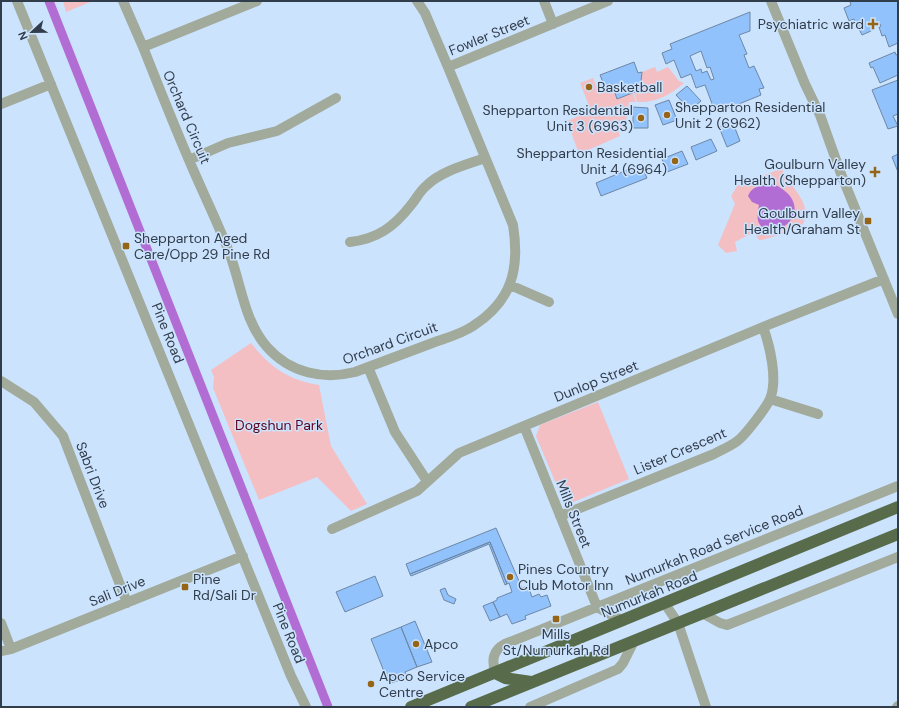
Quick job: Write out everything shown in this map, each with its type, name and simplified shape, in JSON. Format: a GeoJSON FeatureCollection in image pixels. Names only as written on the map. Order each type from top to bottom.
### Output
{"type":"FeatureCollection","features":[{"type":"Feature","properties":{"kind":"highway","name":"Numurkah Road"},"geometry":{"type":"LineString","coordinates":[[411,707],[665,604],[898,507]]}},
{"type":"Feature","properties":{"kind":"highway"},"geometry":{"type":"LineString","coordinates":[[471,707],[898,534]]}},
{"type":"Feature","properties":{"kind":"highway"},"geometry":{"type":"LineString","coordinates":[[495,673],[505,678],[532,682]]}},
{"type":"Feature","properties":{"kind":"street","name":"Pine Road"},"geometry":{"type":"LineString","coordinates":[[17,1],[291,676],[306,707]]}},
{"type":"Feature","properties":{"kind":"street","name":"Orchard Circuit"},"geometry":{"type":"LineString","coordinates":[[122,1],[230,253],[252,323],[267,347],[280,359],[308,373],[325,376],[341,375],[368,367],[472,327],[501,301],[510,285],[516,249],[512,226],[448,67],[425,13],[417,1]]}},
{"type":"Feature","properties":{"kind":"street"},"geometry":{"type":"LineString","coordinates":[[143,48],[257,1]]}},
{"type":"Feature","properties":{"kind":"street"},"geometry":{"type":"LineString","coordinates":[[544,1],[553,24]]}},
{"type":"Feature","properties":{"kind":"street","name":"Fowler Street"},"geometry":{"type":"LineString","coordinates":[[448,67],[608,1]]}},
{"type":"Feature","properties":{"kind":"street"},"geometry":{"type":"LineString","coordinates":[[771,1],[898,314]]}},
{"type":"Feature","properties":{"kind":"street"},"geometry":{"type":"LineString","coordinates":[[1,104],[51,84]]}},
{"type":"Feature","properties":{"kind":"street"},"geometry":{"type":"LineString","coordinates":[[189,160],[228,143],[277,131],[336,98]]}},
{"type":"Feature","properties":{"kind":"street"},"geometry":{"type":"LineString","coordinates":[[350,242],[378,236],[389,229],[404,214],[426,185],[442,175],[485,158]]}},
{"type":"Feature","properties":{"kind":"street","name":"Dunlop Street"},"geometry":{"type":"LineString","coordinates":[[332,529],[417,491],[459,453],[763,327],[884,279]]}},
{"type":"Feature","properties":{"kind":"street"},"geometry":{"type":"LineString","coordinates":[[510,285],[549,302]]}},
{"type":"Feature","properties":{"kind":"street"},"geometry":{"type":"LineString","coordinates":[[763,327],[769,346],[773,367],[770,399],[818,414]]}},
{"type":"Feature","properties":{"kind":"street"},"geometry":{"type":"LineString","coordinates":[[368,367],[395,432],[427,481]]}},
{"type":"Feature","properties":{"kind":"street","name":"Sabri Drive"},"geometry":{"type":"LineString","coordinates":[[1,381],[34,402],[63,436],[127,603]]}},
{"type":"Feature","properties":{"kind":"street","name":"Lister Crescent"},"geometry":{"type":"LineString","coordinates":[[560,516],[714,454],[737,442],[748,430],[770,399]]}},
{"type":"Feature","properties":{"kind":"street","name":"Mills Street"},"geometry":{"type":"LineString","coordinates":[[524,426],[597,607]]}},
{"type":"Feature","properties":{"kind":"street","name":"Numurkah Road Service Road"},"geometry":{"type":"LineString","coordinates":[[495,673],[493,661],[494,654],[500,647],[898,486]]}},
{"type":"Feature","properties":{"kind":"street","name":"Sali Drive"},"geometry":{"type":"LineString","coordinates":[[6,650],[243,556]]}},
{"type":"Feature","properties":{"kind":"street"},"geometry":{"type":"LineString","coordinates":[[702,613],[720,623],[727,625],[898,557]]}},
{"type":"Feature","properties":{"kind":"street"},"geometry":{"type":"LineString","coordinates":[[665,604],[694,672],[706,707]]}},
{"type":"Feature","properties":{"kind":"street"},"geometry":{"type":"LineString","coordinates":[[597,607],[623,621]]}},
{"type":"Feature","properties":{"kind":"street"},"geometry":{"type":"LineString","coordinates":[[1,623],[6,650]]}},
{"type":"Feature","properties":{"kind":"street"},"geometry":{"type":"LineString","coordinates":[[530,707],[618,669],[623,663],[634,641]]}},
{"type":"Feature","properties":{"kind":"street","name":"Pine Road"},"geometry":{"type":"LineString","coordinates":[[291,676],[300,707]]}},
{"type":"Feature","properties":{"kind":"green space"},"geometry":{"type":"Polygon","coordinates":[[[63,1],[93,1],[66,12],[63,1]]]}},
{"type":"Feature","properties":{"kind":"green space"},"geometry":{"type":"Polygon","coordinates":[[[655,67],[657,72],[668,67],[679,81],[684,83],[657,100],[637,102],[634,92],[640,90],[642,72],[655,67]]]}},
{"type":"Feature","properties":{"kind":"green space"},"geometry":{"type":"Polygon","coordinates":[[[593,78],[598,90],[612,84],[617,99],[633,93],[636,102],[629,102],[625,128],[618,129],[620,136],[579,154],[567,121],[591,111],[580,83],[593,78]]]}},
{"type":"Feature","properties":{"kind":"green space"},"geometry":{"type":"Polygon","coordinates":[[[782,169],[803,202],[805,216],[803,224],[782,234],[762,240],[759,240],[754,232],[735,242],[737,251],[726,253],[718,245],[735,204],[731,196],[737,186],[782,169]]]}},
{"type":"Feature","properties":{"kind":"green space","name":"Dogshun Park"},"geometry":{"type":"Polygon","coordinates":[[[251,343],[265,359],[280,371],[298,380],[319,385],[331,446],[367,504],[351,511],[317,477],[259,500],[213,388],[214,377],[211,370],[251,343]]]}},
{"type":"Feature","properties":{"kind":"green space"},"geometry":{"type":"Polygon","coordinates":[[[598,402],[629,479],[571,503],[562,498],[536,436],[540,425],[598,402]]]}},
{"type":"Feature","properties":{"kind":"shaded area"},"geometry":{"type":"Polygon","coordinates":[[[774,184],[788,194],[794,204],[794,214],[789,222],[781,228],[772,231],[764,228],[758,221],[759,205],[752,202],[748,196],[755,188],[762,185],[774,184]]]}},
{"type":"Feature","properties":{"kind":"building","name":"Psychiatric ward"},"geometry":{"type":"Polygon","coordinates":[[[898,1],[898,43],[889,47],[885,35],[882,36],[879,27],[881,26],[880,24],[874,26],[871,31],[862,35],[854,19],[849,21],[844,8],[851,5],[850,2],[898,1]]]}},
{"type":"Feature","properties":{"kind":"building"},"geometry":{"type":"Polygon","coordinates":[[[750,12],[750,31],[739,35],[747,54],[744,55],[749,68],[754,66],[764,88],[759,89],[761,95],[729,108],[727,104],[714,109],[705,85],[696,88],[691,74],[681,78],[674,60],[666,64],[662,53],[672,49],[670,44],[750,12]],[[701,51],[690,56],[696,71],[701,69],[702,73],[707,71],[711,80],[714,79],[710,67],[707,68],[701,51]]]}},
{"type":"Feature","properties":{"kind":"building"},"geometry":{"type":"Polygon","coordinates":[[[895,52],[896,55],[898,54],[898,75],[880,83],[873,67],[871,68],[869,63],[895,52]]]}},
{"type":"Feature","properties":{"kind":"building"},"geometry":{"type":"Polygon","coordinates":[[[634,62],[638,73],[642,72],[640,90],[617,99],[612,84],[605,87],[600,75],[634,62]]]}},
{"type":"Feature","properties":{"kind":"building","name":"Goulburn Valley Health (Shepparton)"},"geometry":{"type":"Polygon","coordinates":[[[898,80],[898,114],[893,116],[898,126],[888,129],[872,90],[898,80]]]}},
{"type":"Feature","properties":{"kind":"building"},"geometry":{"type":"Polygon","coordinates":[[[687,86],[701,101],[690,110],[676,95],[687,86]]]}},
{"type":"Feature","properties":{"kind":"building","name":"Shepparton Residential Unit 2 (6962)"},"geometry":{"type":"Polygon","coordinates":[[[669,100],[677,120],[663,125],[655,105],[669,100]]]}},
{"type":"Feature","properties":{"kind":"building","name":"Shepparton Residential Unit 3 (6963)"},"geometry":{"type":"Polygon","coordinates":[[[633,107],[648,108],[648,128],[633,128],[633,107]]]}},
{"type":"Feature","properties":{"kind":"building"},"geometry":{"type":"Polygon","coordinates":[[[728,123],[733,123],[740,141],[727,147],[719,127],[728,123]]]}},
{"type":"Feature","properties":{"kind":"building"},"geometry":{"type":"Polygon","coordinates":[[[711,139],[717,151],[696,160],[691,147],[711,139]]]}},
{"type":"Feature","properties":{"kind":"building","name":"Shepparton Residential Unit 4 (6964)"},"geometry":{"type":"Polygon","coordinates":[[[682,151],[688,164],[667,172],[662,159],[682,151]]]}},
{"type":"Feature","properties":{"kind":"building","name":"Goulburn Valley Health (Shepparton)"},"geometry":{"type":"Polygon","coordinates":[[[898,154],[898,172],[892,157],[898,154]]]}},
{"type":"Feature","properties":{"kind":"building"},"geometry":{"type":"Polygon","coordinates":[[[641,164],[647,178],[601,196],[596,183],[641,164]]]}},
{"type":"Feature","properties":{"kind":"building","name":"Pines Country Club Motor Inn"},"geometry":{"type":"Polygon","coordinates":[[[496,528],[522,588],[528,586],[532,597],[539,594],[541,597],[547,595],[551,606],[525,616],[526,619],[512,624],[507,614],[500,617],[493,602],[497,600],[497,598],[512,592],[509,583],[507,584],[490,542],[410,574],[406,564],[496,528]]]}},
{"type":"Feature","properties":{"kind":"building"},"geometry":{"type":"Polygon","coordinates":[[[490,542],[507,584],[505,585],[489,544],[411,576],[410,574],[490,542]]]}},
{"type":"Feature","properties":{"kind":"building"},"geometry":{"type":"Polygon","coordinates":[[[375,576],[383,596],[345,612],[336,592],[375,576]]]}},
{"type":"Feature","properties":{"kind":"building"},"geometry":{"type":"Polygon","coordinates":[[[445,588],[448,595],[456,599],[454,604],[444,600],[440,590],[445,588]]]}},
{"type":"Feature","properties":{"kind":"building"},"geometry":{"type":"Polygon","coordinates":[[[493,602],[500,617],[490,621],[483,606],[493,602]]]}},
{"type":"Feature","properties":{"kind":"building","name":"Apco"},"geometry":{"type":"Polygon","coordinates":[[[415,621],[432,662],[417,667],[401,627],[415,621]]]}},
{"type":"Feature","properties":{"kind":"building"},"geometry":{"type":"Polygon","coordinates":[[[401,627],[417,667],[405,672],[407,677],[389,684],[371,639],[401,627]]]}},
{"type":"Feature","properties":{"kind":"waterway"},"geometry":{"type":"LineString","coordinates":[[49,1],[328,707]]}},
{"type":"Feature","properties":{"kind":"place","name":"Psychiatric ward"},"geometry":{"type":"Point","coordinates":[873,24]}},
{"type":"Feature","properties":{"kind":"place","name":"Basketball"},"geometry":{"type":"Point","coordinates":[589,87]}},
{"type":"Feature","properties":{"kind":"place","name":"Shepparton Residential Unit 2 (6962)"},"geometry":{"type":"Point","coordinates":[667,115]}},
{"type":"Feature","properties":{"kind":"place","name":"Shepparton Residential Unit 3 (6963)"},"geometry":{"type":"Point","coordinates":[641,118]}},
{"type":"Feature","properties":{"kind":"place","name":"Shepparton Residential Unit 4 (6964)"},"geometry":{"type":"Point","coordinates":[675,161]}},
{"type":"Feature","properties":{"kind":"place","name":"Goulburn Valley Health (Shepparton)"},"geometry":{"type":"Point","coordinates":[875,172]}},
{"type":"Feature","properties":{"kind":"place","name":"Goulburn Valley Health/Graham St"},"geometry":{"type":"Point","coordinates":[868,221]}},
{"type":"Feature","properties":{"kind":"place","name":"Shepparton Aged Care/Opp 29 Pine Rd"},"geometry":{"type":"Point","coordinates":[126,246]}},
{"type":"Feature","properties":{"kind":"place","name":"Pines Country Club Motor Inn"},"geometry":{"type":"Point","coordinates":[510,577]}},
{"type":"Feature","properties":{"kind":"place","name":"Pine Rd/Sali Dr"},"geometry":{"type":"Point","coordinates":[185,587]}},
{"type":"Feature","properties":{"kind":"place","name":"Mills St/Numurkah Rd"},"geometry":{"type":"Point","coordinates":[556,619]}},
{"type":"Feature","properties":{"kind":"place","name":"Apco"},"geometry":{"type":"Point","coordinates":[416,644]}},
{"type":"Feature","properties":{"kind":"place","name":"Apco Service Centre"},"geometry":{"type":"Point","coordinates":[371,684]}}]}
